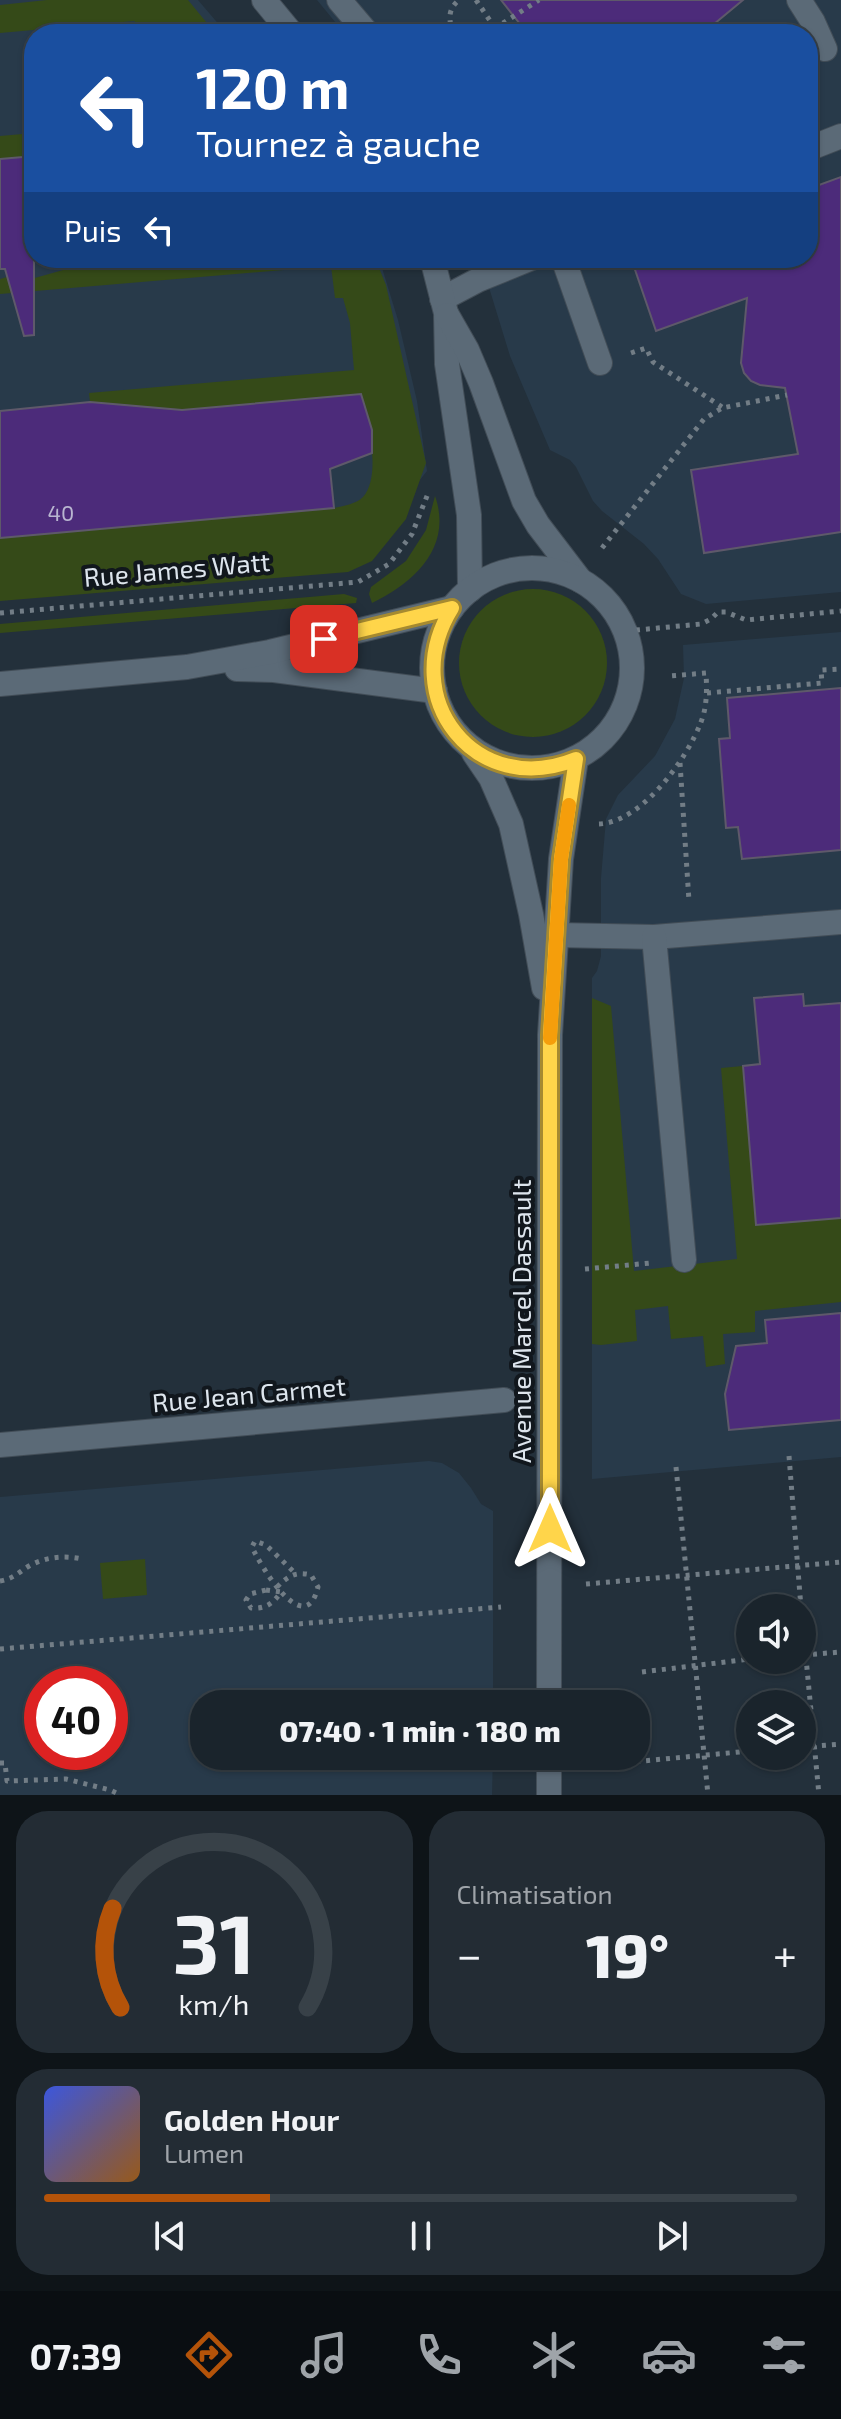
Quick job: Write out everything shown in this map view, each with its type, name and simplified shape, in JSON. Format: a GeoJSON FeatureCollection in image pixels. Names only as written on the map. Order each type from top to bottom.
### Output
{"type":"FeatureCollection","features":[{"type":"Feature","properties":{"kind":"street"},"geometry":{"type":"LineString","coordinates":[[264,0],[284,24]]}},
{"type":"Feature","properties":{"kind":"street"},"geometry":{"type":"LineString","coordinates":[[339,0],[359,24]]}},
{"type":"Feature","properties":{"kind":"street"},"geometry":{"type":"LineString","coordinates":[[799,0],[814,24]]}},
{"type":"Feature","properties":{"kind":"street"},"geometry":{"type":"LineString","coordinates":[[818,145],[841,136]]}},
{"type":"Feature","properties":{"kind":"street"},"geometry":{"type":"LineString","coordinates":[[434,268],[444,306],[447,364],[469,515],[470,590]]}},
{"type":"Feature","properties":{"kind":"street"},"geometry":{"type":"LineString","coordinates":[[444,306],[478,280],[507,268]]}},
{"type":"Feature","properties":{"kind":"street"},"geometry":{"type":"LineString","coordinates":[[567,268],[600,363]]}},
{"type":"Feature","properties":{"kind":"street"},"geometry":{"type":"LineString","coordinates":[[444,306],[481,383],[524,501],[538,525],[580,580]]}},
{"type":"Feature","properties":{"kind":"street"},"geometry":{"type":"LineString","coordinates":[[523,568],[567,573],[580,580],[607,601],[626,631],[633,672],[623,713],[603,740],[576,759],[550,767],[522,768],[495,762],[470,748],[447,723],[439,707],[432,677],[438,634],[452,608],[470,590],[495,575],[523,568]]}},
{"type":"Feature","properties":{"kind":"street"},"geometry":{"type":"LineString","coordinates":[[0,684],[187,667],[270,652],[452,608]]}},
{"type":"Feature","properties":{"kind":"street"},"geometry":{"type":"LineString","coordinates":[[187,667],[274,670],[435,691]]}},
{"type":"Feature","properties":{"kind":"street","name":"Avenue Marcel Dassault"},"geometry":{"type":"LineString","coordinates":[[470,748],[491,778],[511,824],[543,978],[550,1035]]}},
{"type":"Feature","properties":{"kind":"street","name":"Avenue Marcel Dassault"},"geometry":{"type":"LineString","coordinates":[[549,1690],[550,1035],[561,859],[576,759]]}},
{"type":"Feature","properties":{"kind":"street"},"geometry":{"type":"LineString","coordinates":[[557,935],[654,937],[841,922]]}},
{"type":"Feature","properties":{"kind":"street"},"geometry":{"type":"LineString","coordinates":[[654,937],[684,1260]]}},
{"type":"Feature","properties":{"kind":"street","name":"Rue Jean Carmet"},"geometry":{"type":"LineString","coordinates":[[0,1445],[504,1400]]}},
{"type":"Feature","properties":{"kind":"street"},"geometry":{"type":"LineString","coordinates":[[549,1770],[549,1795]]}},
{"type":"Feature","properties":{"kind":"path"},"geometry":{"type":"LineString","coordinates":[[451,24],[450,9],[459,0]]}},
{"type":"Feature","properties":{"kind":"path"},"geometry":{"type":"LineString","coordinates":[[476,0],[492,24]]}},
{"type":"Feature","properties":{"kind":"path"},"geometry":{"type":"LineString","coordinates":[[501,24],[539,0]]}},
{"type":"Feature","properties":{"kind":"path"},"geometry":{"type":"LineString","coordinates":[[600,363],[646,348],[653,362],[722,408]]}},
{"type":"Feature","properties":{"kind":"path"},"geometry":{"type":"LineString","coordinates":[[602,548],[704,419],[722,408],[787,395]]}},
{"type":"Feature","properties":{"kind":"path","name":"Rue James Watt"},"geometry":{"type":"LineString","coordinates":[[0,613],[358,582],[389,564],[412,534],[431,488]]}},
{"type":"Feature","properties":{"kind":"path"},"geometry":{"type":"LineString","coordinates":[[626,631],[701,624],[718,612],[746,620],[841,611]]}},
{"type":"Feature","properties":{"kind":"path"},"geometry":{"type":"LineString","coordinates":[[707,693],[822,683],[821,670],[841,669]]}},
{"type":"Feature","properties":{"kind":"path"},"geometry":{"type":"LineString","coordinates":[[590,824],[605,824],[622,818],[657,790],[680,761],[701,722],[707,693],[706,673],[669,676]]}},
{"type":"Feature","properties":{"kind":"path"},"geometry":{"type":"LineString","coordinates":[[680,761],[691,934]]}},
{"type":"Feature","properties":{"kind":"path"},"geometry":{"type":"LineString","coordinates":[[585,1269],[684,1260]]}},
{"type":"Feature","properties":{"kind":"path"},"geometry":{"type":"LineString","coordinates":[[789,1456],[800,1594]]}},
{"type":"Feature","properties":{"kind":"path"},"geometry":{"type":"LineString","coordinates":[[676,1467],[708,1795]]}},
{"type":"Feature","properties":{"kind":"path"},"geometry":{"type":"LineString","coordinates":[[279,1590],[253,1592],[247,1597],[248,1605],[264,1608],[276,1600],[279,1590],[286,1577],[296,1574],[311,1575],[318,1587],[314,1599],[306,1605],[297,1605],[287,1599],[279,1590],[258,1561],[252,1547],[255,1541],[266,1545],[296,1574]]}},
{"type":"Feature","properties":{"kind":"path"},"geometry":{"type":"LineString","coordinates":[[0,1581],[11,1579],[27,1567],[44,1560],[66,1557],[82,1559]]}},
{"type":"Feature","properties":{"kind":"path"},"geometry":{"type":"LineString","coordinates":[[586,1584],[841,1562]]}},
{"type":"Feature","properties":{"kind":"path"},"geometry":{"type":"LineString","coordinates":[[0,1649],[501,1607]]}},
{"type":"Feature","properties":{"kind":"path"},"geometry":{"type":"LineString","coordinates":[[816,1654],[841,1652]]}},
{"type":"Feature","properties":{"kind":"path"},"geometry":{"type":"LineString","coordinates":[[642,1672],[736,1661]]}},
{"type":"Feature","properties":{"kind":"path"},"geometry":{"type":"LineString","coordinates":[[816,1746],[841,1744]]}},
{"type":"Feature","properties":{"kind":"path"},"geometry":{"type":"LineString","coordinates":[[650,1760],[736,1752]]}},
{"type":"Feature","properties":{"kind":"path"},"geometry":{"type":"LineString","coordinates":[[816,1758],[819,1795]]}},
{"type":"Feature","properties":{"kind":"path"},"geometry":{"type":"LineString","coordinates":[[0,1763],[5,1763],[7,1781],[66,1779],[121,1795]]}},
{"type":"Feature","properties":{"kind":"shaded area"},"geometry":{"type":"Polygon","coordinates":[[[0,0],[198,0],[218,24],[24,24],[24,268],[382,268],[417,401],[427,471],[362,552],[0,584],[0,0]]]}},
{"type":"Feature","properties":{"kind":"shaded area"},"geometry":{"type":"Polygon","coordinates":[[[317,0],[841,0],[841,592],[706,604],[681,594],[644,544],[593,501],[570,460],[550,450],[510,356],[483,268],[818,268],[818,24],[337,24],[317,0]]]}},
{"type":"Feature","properties":{"kind":"shaded area"},"geometry":{"type":"Polygon","coordinates":[[[841,632],[841,1457],[592,1479],[592,978],[601,956],[601,878],[606,819],[618,795],[655,756],[675,719],[684,678],[683,645],[841,632]]]}},
{"type":"Feature","properties":{"kind":"shaded area"},"geometry":{"type":"Polygon","coordinates":[[[429,1461],[442,1463],[459,1473],[481,1504],[493,1511],[493,1690],[190,1690],[190,1770],[493,1770],[492,1795],[0,1795],[0,1497],[429,1461]]]}},
{"type":"Feature","properties":{"kind":"green space"},"geometry":{"type":"Polygon","coordinates":[[[47,0],[188,0],[208,24],[138,24],[134,21],[24,24],[24,31],[0,33],[0,5],[47,0]]]}},
{"type":"Feature","properties":{"kind":"green space"},"geometry":{"type":"Polygon","coordinates":[[[24,134],[24,157],[0,159],[0,136],[24,134]]]}},
{"type":"Feature","properties":{"kind":"green space"},"geometry":{"type":"Polygon","coordinates":[[[70,268],[307,268],[0,294],[0,279],[7,277],[10,285],[70,268]]]}},
{"type":"Feature","properties":{"kind":"green space"},"geometry":{"type":"Polygon","coordinates":[[[331,268],[379,268],[386,285],[426,463],[406,519],[372,561],[348,572],[0,601],[0,523],[334,508],[363,497],[369,488],[373,462],[361,394],[182,410],[90,402],[89,393],[354,370],[350,323],[343,298],[335,298],[331,268]]]}},
{"type":"Feature","properties":{"kind":"green space"},"geometry":{"type":"Polygon","coordinates":[[[435,496],[439,531],[426,561],[402,585],[372,603],[369,594],[371,587],[406,561],[426,530],[435,496]]]}},
{"type":"Feature","properties":{"kind":"green space"},"geometry":{"type":"Polygon","coordinates":[[[533,589],[561,595],[585,611],[601,635],[607,663],[601,691],[585,715],[561,731],[533,737],[505,731],[481,715],[465,691],[459,663],[465,635],[481,611],[505,595],[533,589]]]}},
{"type":"Feature","properties":{"kind":"green space"},"geometry":{"type":"Polygon","coordinates":[[[344,594],[357,598],[356,603],[0,633],[0,624],[344,594]]]}},
{"type":"Feature","properties":{"kind":"green space"},"geometry":{"type":"Polygon","coordinates":[[[592,998],[611,1006],[634,1271],[737,1259],[721,1068],[743,1066],[756,1225],[841,1218],[841,1302],[755,1311],[755,1332],[723,1334],[725,1364],[706,1367],[703,1336],[671,1339],[668,1306],[635,1310],[637,1341],[592,1344],[592,998]]]}},
{"type":"Feature","properties":{"kind":"green space"},"geometry":{"type":"Polygon","coordinates":[[[145,1559],[147,1595],[103,1599],[100,1563],[145,1559]]]}},
{"type":"Feature","properties":{"kind":"building"},"geometry":{"type":"Polygon","coordinates":[[[501,0],[743,0],[714,24],[520,24],[501,0]]]}},
{"type":"Feature","properties":{"kind":"building"},"geometry":{"type":"Polygon","coordinates":[[[24,157],[24,268],[34,268],[34,335],[24,336],[5,269],[0,269],[0,159],[24,157]]]}},
{"type":"Feature","properties":{"kind":"building"},"geometry":{"type":"Polygon","coordinates":[[[841,177],[841,532],[704,553],[691,470],[798,454],[785,388],[760,385],[744,373],[741,363],[747,298],[656,331],[634,268],[818,268],[818,185],[841,177]]]}},
{"type":"Feature","properties":{"kind":"building"},"geometry":{"type":"Polygon","coordinates":[[[361,394],[372,430],[372,453],[330,469],[334,508],[0,538],[0,411],[90,402],[182,410],[361,394]]]}},
{"type":"Feature","properties":{"kind":"building"},"geometry":{"type":"Polygon","coordinates":[[[841,688],[841,850],[742,859],[738,827],[726,828],[719,739],[730,738],[727,698],[841,688]]]}},
{"type":"Feature","properties":{"kind":"building"},"geometry":{"type":"Polygon","coordinates":[[[803,994],[804,1006],[841,1003],[841,1218],[756,1225],[743,1066],[760,1064],[754,998],[803,994]]]}},
{"type":"Feature","properties":{"kind":"building"},"geometry":{"type":"Polygon","coordinates":[[[841,1313],[841,1420],[729,1430],[725,1394],[736,1346],[767,1343],[765,1320],[841,1313]]]}},
{"type":"Feature","properties":{"kind":"slow traffic"},"geometry":{"type":"LineString","coordinates":[[550,1038],[561,859],[569,805]]}},
{"type":"Feature","properties":{"kind":"route"},"geometry":{"type":"LineString","coordinates":[[324,639],[452,608],[438,634],[432,662],[435,691],[447,723],[470,748],[508,766],[535,769],[576,759],[561,859],[550,1035],[550,1529]]}}]}
